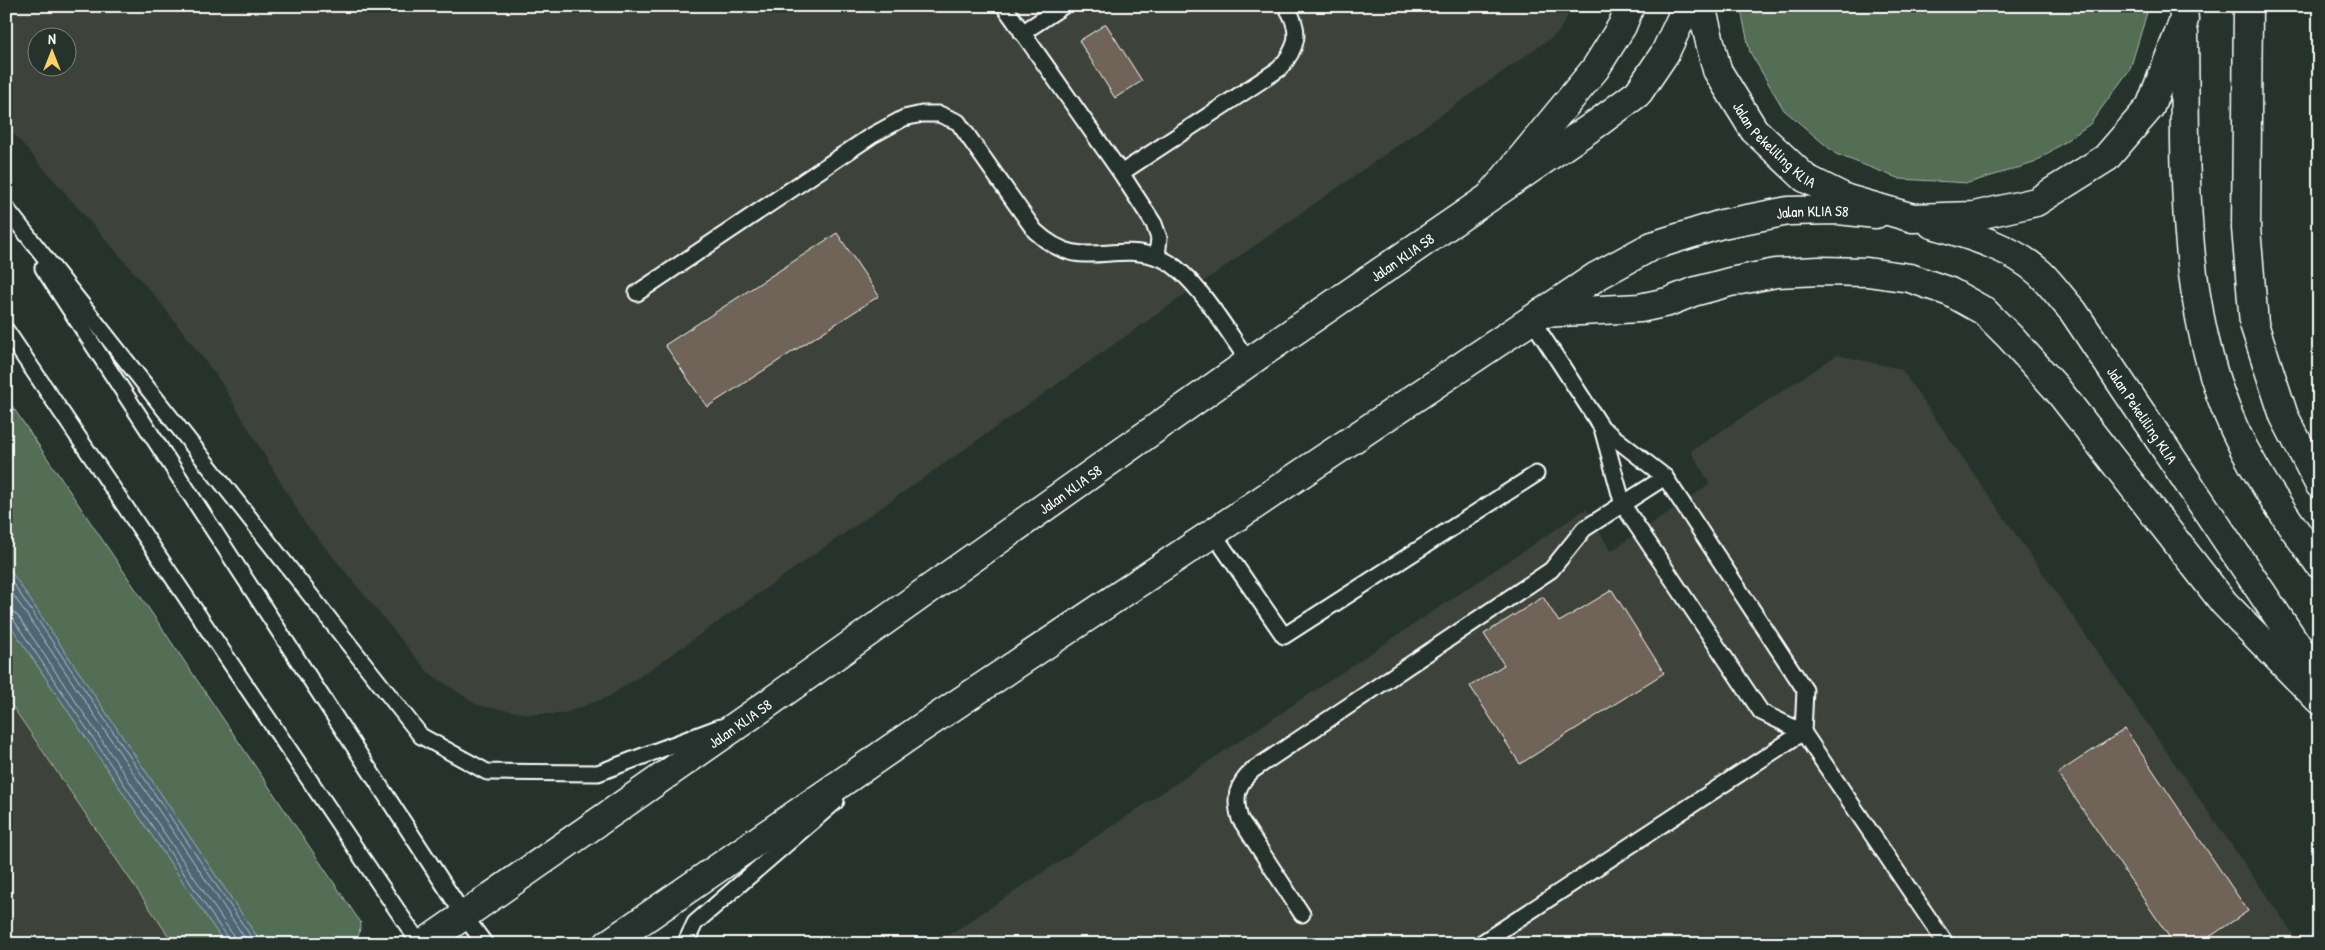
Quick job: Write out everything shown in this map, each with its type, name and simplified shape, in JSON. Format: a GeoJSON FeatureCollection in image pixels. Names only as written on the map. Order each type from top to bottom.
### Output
{"type":"FeatureCollection","features":[{"type":"Feature","properties":{"kind":"street"},"geometry":{"type":"LineString","coordinates":[[1491,195],[1595,69],[1622,26],[1630,6]]}},
{"type":"Feature","properties":{"kind":"street","name":"Jalan KLIA S8"},"geometry":{"type":"LineString","coordinates":[[422,944],[465,917],[756,712],[1248,362],[1600,122],[1638,93],[1666,53],[1687,6]]}},
{"type":"Feature","properties":{"kind":"street","name":"Jalan Pekeliling KLIA"},"geometry":{"type":"LineString","coordinates":[[1701,6],[1717,70],[1754,130],[1805,178],[1847,199],[1966,235],[2004,250],[2039,273],[2073,311],[2319,678]]}},
{"type":"Feature","properties":{"kind":"street"},"geometry":{"type":"LineString","coordinates":[[2248,6],[2246,228],[2254,324],[2284,416],[2319,484]]}},
{"type":"Feature","properties":{"kind":"street","name":"Jalan Pekeliling KLIA"},"geometry":{"type":"LineString","coordinates":[[1913,218],[1974,216],[2036,202],[2106,158],[2150,107],[2184,11]]}},
{"type":"Feature","properties":{"kind":"street","name":"Jalan Pekeliling KLIA"},"geometry":{"type":"LineString","coordinates":[[2184,11],[2190,239],[2196,302],[2227,412],[2269,494],[2319,564]]}},
{"type":"Feature","properties":{"kind":"street","name":"Jalan KLIA S8"},"geometry":{"type":"LineString","coordinates":[[608,944],[915,732],[1597,276],[1652,246],[1722,224],[1788,211],[1838,210],[1913,218]]}},
{"type":"Feature","properties":{"kind":"street"},"geometry":{"type":"LineString","coordinates":[[1537,316],[1640,308],[1668,302],[1693,292],[1730,282],[1776,273],[1802,271],[1867,272],[1910,278],[1950,292],[1984,311],[2010,337],[2056,389],[2224,603],[2319,700]]}},
{"type":"Feature","properties":{"kind":"lane"},"geometry":{"type":"LineString","coordinates":[[1004,6],[1121,173],[1154,224],[1159,238],[1157,257]]}},
{"type":"Feature","properties":{"kind":"lane"},"geometry":{"type":"LineString","coordinates":[[1022,33],[1062,6]]}},
{"type":"Feature","properties":{"kind":"lane"},"geometry":{"type":"LineString","coordinates":[[1121,173],[1279,69],[1289,58],[1297,41],[1294,24],[1286,6]]}},
{"type":"Feature","properties":{"kind":"lane"},"geometry":{"type":"LineString","coordinates":[[637,293],[871,136],[904,118],[922,114],[939,114],[958,122],[1035,231],[1050,245],[1067,253],[1135,253],[1157,257],[1174,265],[1196,287],[1248,362]]}},
{"type":"Feature","properties":{"kind":"lane"},"geometry":{"type":"LineString","coordinates":[[6,208],[421,736],[487,772],[598,774],[756,712]]}},
{"type":"Feature","properties":{"kind":"lane"},"geometry":{"type":"LineString","coordinates":[[6,212],[465,917],[485,944]]}},
{"type":"Feature","properties":{"kind":"lane"},"geometry":{"type":"LineString","coordinates":[[1537,316],[1602,428],[1623,506],[1761,712],[1802,732],[1946,944]]}},
{"type":"Feature","properties":{"kind":"lane"},"geometry":{"type":"LineString","coordinates":[[6,330],[422,944]]}},
{"type":"Feature","properties":{"kind":"lane"},"geometry":{"type":"LineString","coordinates":[[1602,428],[1666,477],[1805,690],[1802,732]]}},
{"type":"Feature","properties":{"kind":"lane"},"geometry":{"type":"LineString","coordinates":[[1213,533],[1284,636],[1536,474]]}},
{"type":"Feature","properties":{"kind":"lane"},"geometry":{"type":"LineString","coordinates":[[1302,914],[1240,819],[1236,804],[1237,789],[1244,778],[1252,770],[1551,570],[1584,529],[1666,477]]}},
{"type":"Feature","properties":{"kind":"lane"},"geometry":{"type":"LineString","coordinates":[[685,944],[695,923],[915,732]]}},
{"type":"Feature","properties":{"kind":"lane"},"geometry":{"type":"LineString","coordinates":[[1480,944],[1802,732]]}},
{"type":"Feature","properties":{"kind":"shaded area"},"geometry":{"type":"Polygon","coordinates":[[[6,6],[1573,6],[1558,33],[648,671],[608,697],[562,714],[528,714],[477,705],[428,672],[305,523],[219,379],[160,302],[6,125],[6,6]]]}},
{"type":"Feature","properties":{"kind":"shaded area"},"geometry":{"type":"Polygon","coordinates":[[[1837,355],[1901,369],[2300,944],[936,944],[1586,509],[1611,551],[1710,484],[1691,451],[1837,355]]]}},
{"type":"Feature","properties":{"kind":"shaded area"},"geometry":{"type":"Polygon","coordinates":[[[6,397],[361,923],[357,944],[6,944],[6,397]]]}},
{"type":"Feature","properties":{"kind":"green space"},"geometry":{"type":"Polygon","coordinates":[[[1740,6],[2149,6],[2130,69],[2090,124],[2034,163],[1968,183],[1900,179],[1836,154],[1784,110],[1750,52],[1740,6]]]}},
{"type":"Feature","properties":{"kind":"green space"},"geometry":{"type":"Polygon","coordinates":[[[6,397],[361,923],[357,944],[262,944],[6,564],[6,397]]]}},
{"type":"Feature","properties":{"kind":"green space"},"geometry":{"type":"Polygon","coordinates":[[[6,619],[225,944],[174,944],[6,697],[6,619]]]}},
{"type":"Feature","properties":{"kind":"water"},"geometry":{"type":"Polygon","coordinates":[[[6,564],[262,944],[225,944],[6,619],[6,564]]]}},
{"type":"Feature","properties":{"kind":"building"},"geometry":{"type":"Polygon","coordinates":[[[1106,24],[1142,81],[1115,98],[1079,41],[1106,24]]]}},
{"type":"Feature","properties":{"kind":"building"},"geometry":{"type":"Polygon","coordinates":[[[837,233],[879,296],[707,407],[665,345],[837,233]]]}},
{"type":"Feature","properties":{"kind":"building"},"geometry":{"type":"Polygon","coordinates":[[[1612,590],[1664,673],[1520,764],[1470,686],[1504,665],[1484,634],[1543,597],[1559,622],[1612,590]]]}},
{"type":"Feature","properties":{"kind":"building"},"geometry":{"type":"Polygon","coordinates":[[[2125,729],[2248,911],[2199,944],[2174,944],[2058,773],[2125,729]]]}}]}
